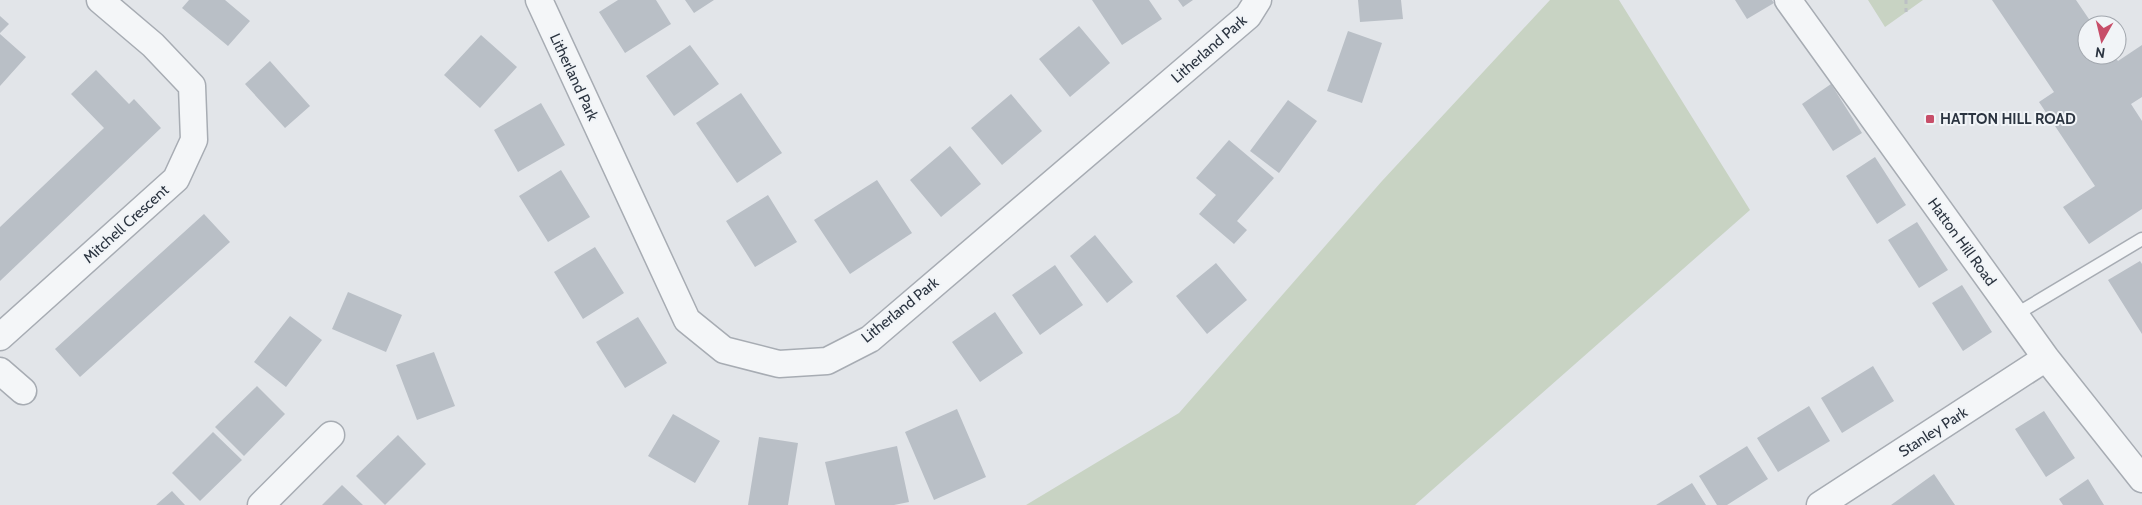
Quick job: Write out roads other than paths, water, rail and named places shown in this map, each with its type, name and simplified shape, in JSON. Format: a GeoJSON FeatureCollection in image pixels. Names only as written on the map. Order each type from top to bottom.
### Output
{"type":"FeatureCollection","features":[{"type":"Feature","properties":{"kind":"street","name":"Mitchell Crescent"},"geometry":{"type":"LineString","coordinates":[[0,337],[176,179],[194,140],[192,86],[153,45],[100,0]]}},
{"type":"Feature","properties":{"kind":"street","name":"Litherland Park"},"geometry":{"type":"LineString","coordinates":[[539,0],[687,320],[724,350],[779,364],[827,361],[870,338],[1248,16],[1258,0]]}},
{"type":"Feature","properties":{"kind":"street","name":"Hatton Hill Road"},"geometry":{"type":"LineString","coordinates":[[1788,0],[2046,358],[2142,480]]}},
{"type":"Feature","properties":{"kind":"street","name":"Stanley Park"},"geometry":{"type":"LineString","coordinates":[[1820,505],[2046,358]]}},
{"type":"Feature","properties":{"kind":"street"},"geometry":{"type":"LineString","coordinates":[[0,371],[23,391]]}},
{"type":"Feature","properties":{"kind":"street"},"geometry":{"type":"LineString","coordinates":[[261,505],[331,435]]}},
{"type":"Feature","properties":{"kind":"lane"},"geometry":{"type":"LineString","coordinates":[[2015,315],[2142,239]]}},
{"type":"Feature","properties":{"kind":"place","name":"HATTON HILL ROAD"},"geometry":{"type":"Point","coordinates":[1930,119]}}]}
